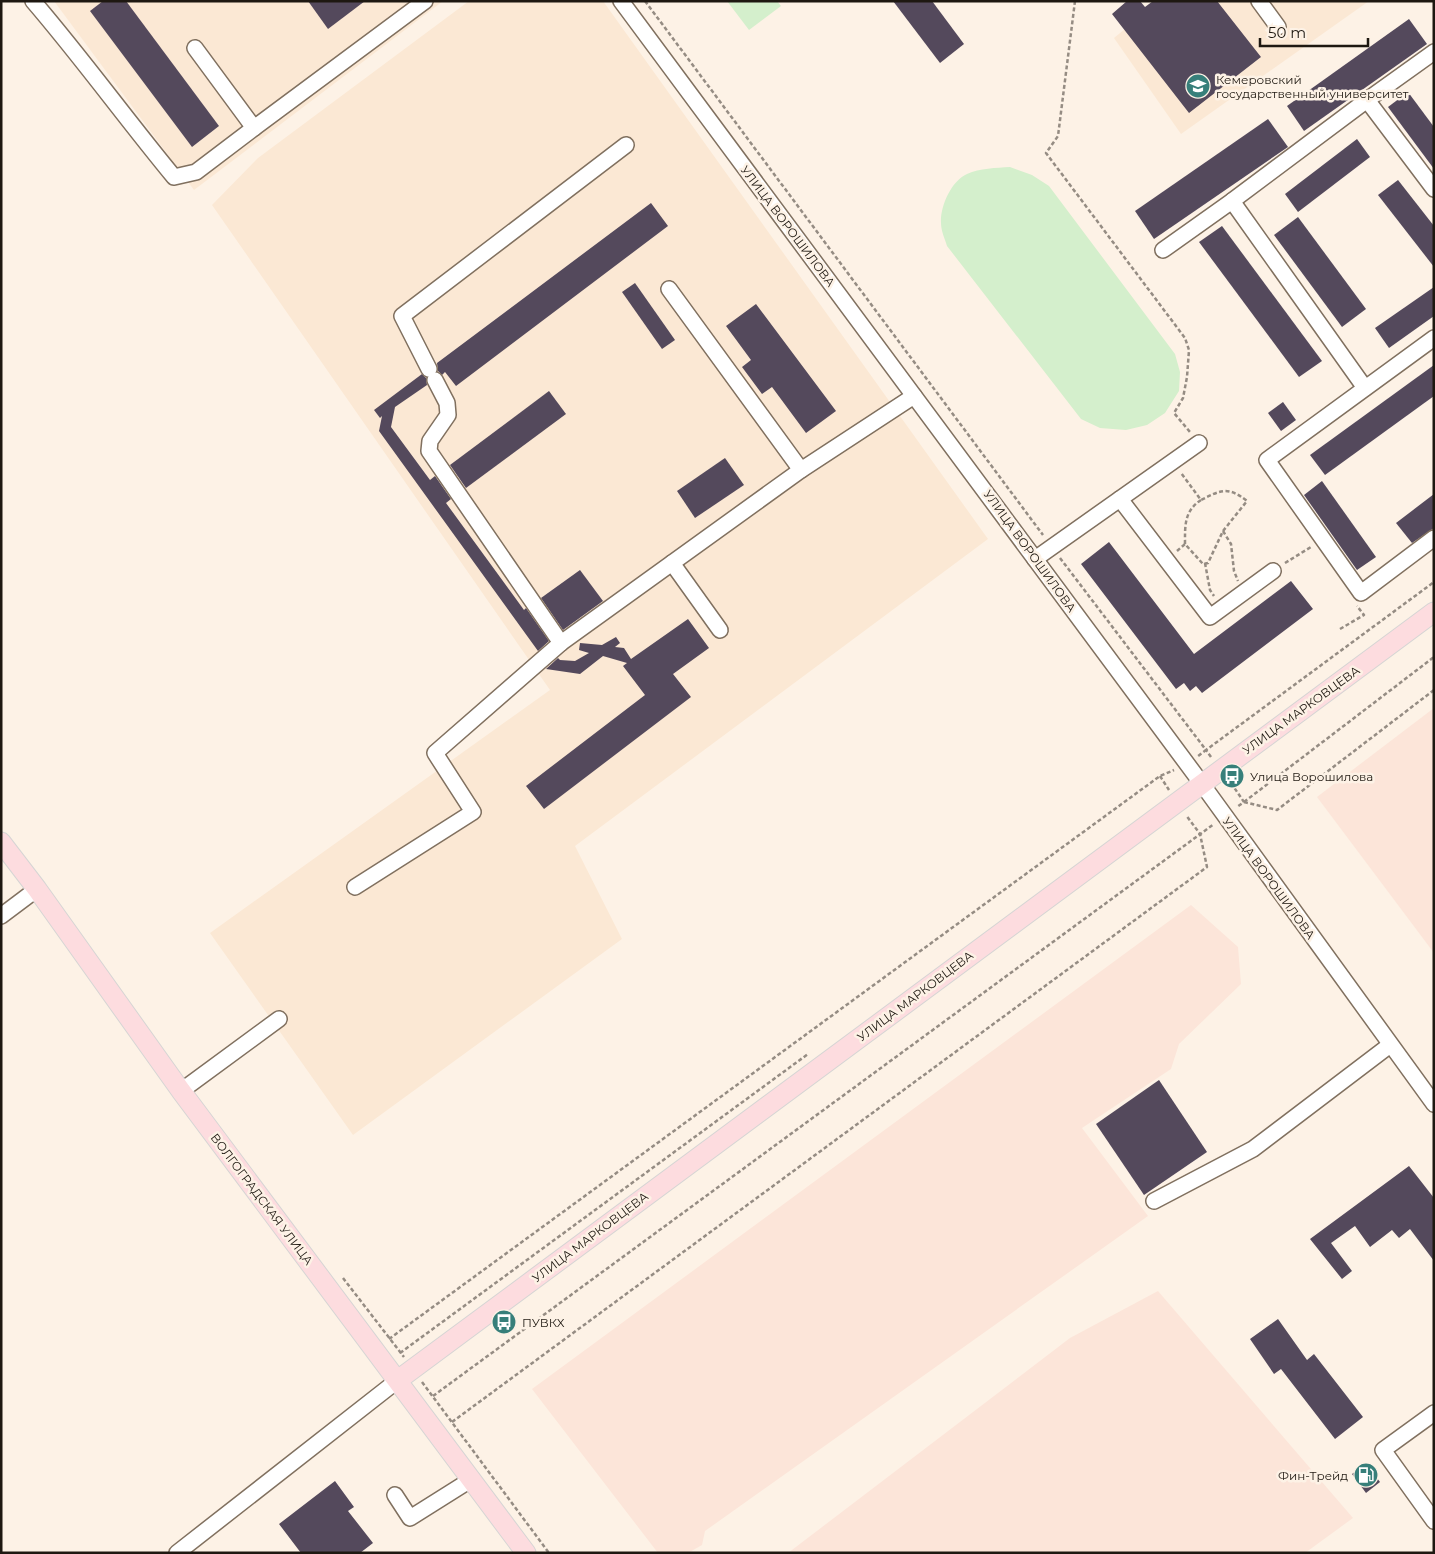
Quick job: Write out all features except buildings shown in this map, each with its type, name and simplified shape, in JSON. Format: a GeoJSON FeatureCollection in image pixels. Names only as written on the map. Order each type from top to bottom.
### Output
{"type":"FeatureCollection","features":[{"type":"Feature","properties":{"kind":"main road","name":"УЛИЦА МАРКОВЦЕВА"},"geometry":{"type":"LineString","coordinates":[[405,1374],[1434,612]]}},
{"type":"Feature","properties":{"kind":"main road","name":"ВОЛГОГРАДСКАЯ УЛИЦА"},"geometry":{"type":"LineString","coordinates":[[1,842],[37,889],[181,1091],[405,1374],[472,1479],[526,1553]]}},
{"type":"Feature","properties":{"kind":"street"},"geometry":{"type":"LineString","coordinates":[[33,1],[70,44],[174,177],[196,172],[425,1]]}},
{"type":"Feature","properties":{"kind":"street","name":"УЛИЦА ВОРОШИЛОВА"},"geometry":{"type":"LineString","coordinates":[[621,1],[1202,784],[1434,1104]]}},
{"type":"Feature","properties":{"kind":"street"},"geometry":{"type":"LineString","coordinates":[[1259,1],[1278,28]]}},
{"type":"Feature","properties":{"kind":"street"},"geometry":{"type":"LineString","coordinates":[[194,48],[254,128]]}},
{"type":"Feature","properties":{"kind":"street"},"geometry":{"type":"LineString","coordinates":[[1163,250],[1434,52]]}},
{"type":"Feature","properties":{"kind":"street"},"geometry":{"type":"LineString","coordinates":[[1367,100],[1434,189]]}},
{"type":"Feature","properties":{"kind":"street"},"geometry":{"type":"LineString","coordinates":[[561,643],[429,451],[430,441],[448,415],[447,403],[402,316],[626,145]]}},
{"type":"Feature","properties":{"kind":"street"},"geometry":{"type":"LineString","coordinates":[[1232,201],[1365,388]]}},
{"type":"Feature","properties":{"kind":"street"},"geometry":{"type":"LineString","coordinates":[[669,289],[801,470]]}},
{"type":"Feature","properties":{"kind":"street"},"geometry":{"type":"LineString","coordinates":[[1434,338],[1267,460],[1361,593],[1434,538]]}},
{"type":"Feature","properties":{"kind":"street"},"geometry":{"type":"LineString","coordinates":[[355,887],[473,812],[436,753],[561,643],[801,470],[914,396]]}},
{"type":"Feature","properties":{"kind":"street"},"geometry":{"type":"LineString","coordinates":[[1035,558],[1199,443]]}},
{"type":"Feature","properties":{"kind":"street"},"geometry":{"type":"LineString","coordinates":[[1120,499],[1210,617],[1273,571]]}},
{"type":"Feature","properties":{"kind":"street"},"geometry":{"type":"LineString","coordinates":[[672,562],[720,630]]}},
{"type":"Feature","properties":{"kind":"street"},"geometry":{"type":"LineString","coordinates":[[1,916],[37,889]]}},
{"type":"Feature","properties":{"kind":"street"},"geometry":{"type":"LineString","coordinates":[[181,1091],[279,1019]]}},
{"type":"Feature","properties":{"kind":"street"},"geometry":{"type":"LineString","coordinates":[[1154,1201],[1254,1149],[1390,1045]]}},
{"type":"Feature","properties":{"kind":"street"},"geometry":{"type":"LineString","coordinates":[[177,1553],[405,1374]]}},
{"type":"Feature","properties":{"kind":"street"},"geometry":{"type":"LineString","coordinates":[[1434,1413],[1383,1450],[1434,1521]]}},
{"type":"Feature","properties":{"kind":"street"},"geometry":{"type":"LineString","coordinates":[[395,1495],[410,1518],[472,1479]]}},
{"type":"Feature","properties":{"kind":"path"},"geometry":{"type":"LineString","coordinates":[[645,1],[1244,802],[1277,810],[1434,690]]}},
{"type":"Feature","properties":{"kind":"path"},"geometry":{"type":"LineString","coordinates":[[1075,1],[1058,136],[1046,153],[1185,338],[1189,350],[1184,398],[1174,413],[1199,443]]}},
{"type":"Feature","properties":{"kind":"path"},"geometry":{"type":"LineString","coordinates":[[1172,462],[1200,500]]}},
{"type":"Feature","properties":{"kind":"path"},"geometry":{"type":"LineString","coordinates":[[1205,564],[1208,563],[1222,531],[1246,501],[1235,492],[1218,491],[1200,500],[1193,505],[1185,520],[1186,544],[1205,564],[1210,590],[1222,609]]}},
{"type":"Feature","properties":{"kind":"path"},"geometry":{"type":"LineString","coordinates":[[1222,531],[1231,544],[1234,571],[1242,594]]}},
{"type":"Feature","properties":{"kind":"path"},"geometry":{"type":"LineString","coordinates":[[1167,560],[1186,544]]}},
{"type":"Feature","properties":{"kind":"path"},"geometry":{"type":"LineString","coordinates":[[1273,571],[1310,546],[1316,554]]}},
{"type":"Feature","properties":{"kind":"path"},"geometry":{"type":"LineString","coordinates":[[389,1339],[1160,776],[1187,764],[1434,582]]}},
{"type":"Feature","properties":{"kind":"path"},"geometry":{"type":"LineString","coordinates":[[1340,630],[1364,615],[1352,600]]}},
{"type":"Feature","properties":{"kind":"path"},"geometry":{"type":"LineString","coordinates":[[433,1396],[1244,802],[1434,657]]}},
{"type":"Feature","properties":{"kind":"path"},"geometry":{"type":"LineString","coordinates":[[452,1422],[1207,868],[1200,834]]}},
{"type":"Feature","properties":{"kind":"path"},"geometry":{"type":"LineString","coordinates":[[400,1353],[808,1053]]}},
{"type":"Feature","properties":{"kind":"path"},"geometry":{"type":"LineString","coordinates":[[405,1374],[433,1396],[549,1553]]}},
{"type":"Feature","properties":{"kind":"shaded area"},"geometry":{"type":"Polygon","coordinates":[[[54,1],[443,1],[194,190],[54,1]]]}},
{"type":"Feature","properties":{"kind":"shaded area"},"geometry":{"type":"Polygon","coordinates":[[[469,1],[603,1],[988,539],[575,846],[622,939],[353,1135],[210,933],[550,690],[212,205],[258,158],[469,1]]]}},
{"type":"Feature","properties":{"kind":"shaded area","name":"Кемеровский государственный университет"},"geometry":{"type":"Polygon","coordinates":[[[1159,1],[1369,1],[1181,134],[1114,38],[1159,1]]]}},
{"type":"Feature","properties":{"kind":"shaded area"},"geometry":{"type":"Polygon","coordinates":[[[1434,708],[1434,953],[1317,797],[1434,708]]]}},
{"type":"Feature","properties":{"kind":"shaded area"},"geometry":{"type":"Polygon","coordinates":[[[1191,905],[1238,947],[1241,984],[1179,1044],[1171,1069],[1082,1128],[1148,1216],[705,1531],[702,1545],[688,1553],[658,1553],[532,1389],[1191,905]]]}},
{"type":"Feature","properties":{"kind":"shaded area"},"geometry":{"type":"Polygon","coordinates":[[[1158,1291],[1353,1518],[1305,1553],[788,1553],[1070,1338],[1158,1291]]]}},
{"type":"Feature","properties":{"kind":"green space"},"geometry":{"type":"Polygon","coordinates":[[[727,1],[777,1],[781,6],[749,30],[727,1]]]}},
{"type":"Feature","properties":{"kind":"green space"},"geometry":{"type":"Polygon","coordinates":[[[1010,167],[1032,175],[1049,186],[1175,354],[1180,372],[1179,391],[1165,413],[1147,425],[1126,430],[1100,428],[1081,419],[947,246],[941,217],[951,188],[961,177],[967,174],[988,169],[1010,167]]]}},
{"type":"Feature","properties":{"kind":"place","name":"Кемеровский государственный университет"},"geometry":{"type":"Point","coordinates":[1198,86]}},
{"type":"Feature","properties":{"kind":"place","name":"Улица Ворошилова"},"geometry":{"type":"Point","coordinates":[1232,776]}},
{"type":"Feature","properties":{"kind":"place","name":"ПУВКХ"},"geometry":{"type":"Point","coordinates":[504,1322]}},
{"type":"Feature","properties":{"kind":"place","name":"Фин-Трeйд"},"geometry":{"type":"Point","coordinates":[1366,1475]}}]}
